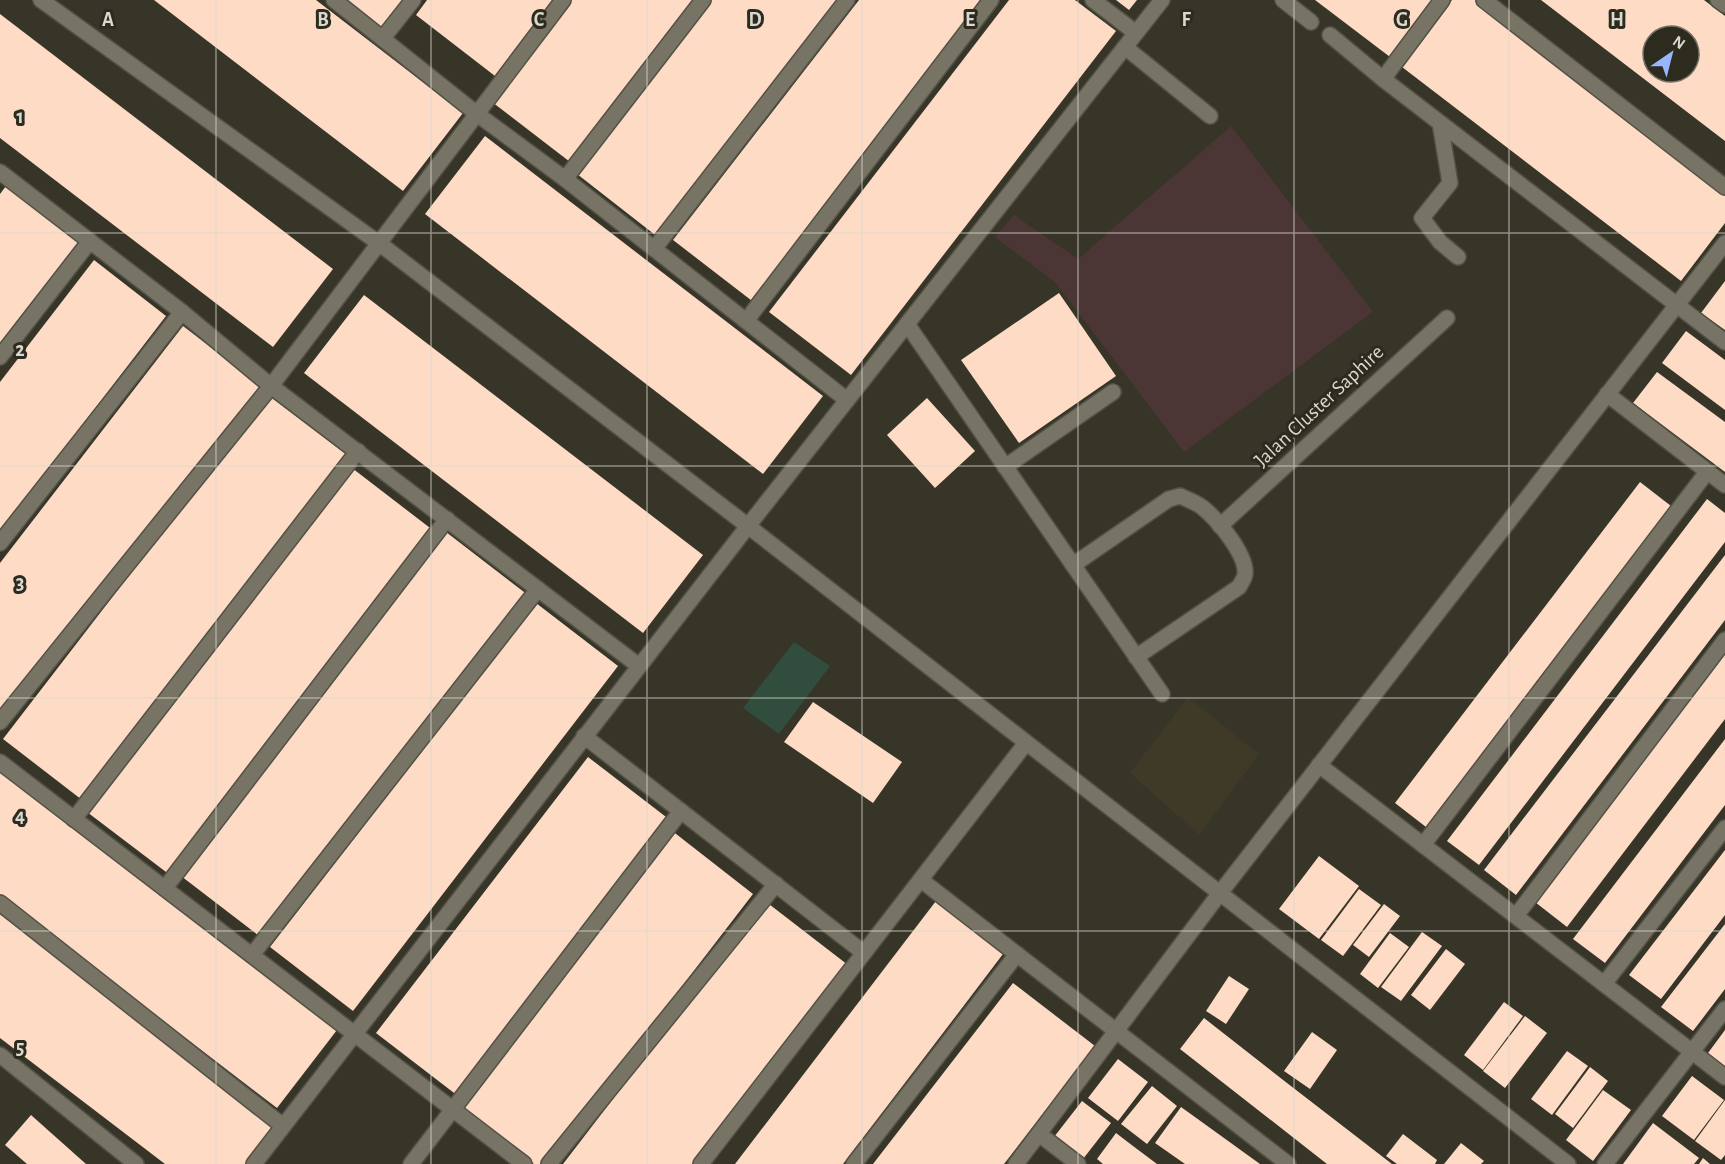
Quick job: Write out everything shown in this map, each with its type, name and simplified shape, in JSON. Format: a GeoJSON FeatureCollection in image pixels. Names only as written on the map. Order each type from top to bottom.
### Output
{"type":"FeatureCollection","features":[{"type":"Feature","properties":{"kind":"street"},"geometry":{"type":"LineString","coordinates":[[41,0],[380,244],[748,526],[1568,1164]]}},
{"type":"Feature","properties":{"kind":"street"},"geometry":{"type":"LineString","coordinates":[[334,0],[477,114],[565,179],[847,400]]}},
{"type":"Feature","properties":{"kind":"street"},"geometry":{"type":"LineString","coordinates":[[383,38],[413,0]]}},
{"type":"Feature","properties":{"kind":"street"},"geometry":{"type":"LineString","coordinates":[[0,722],[271,386],[563,0]]}},
{"type":"Feature","properties":{"kind":"street"},"geometry":{"type":"LineString","coordinates":[[565,179],[703,0]]}},
{"type":"Feature","properties":{"kind":"street"},"geometry":{"type":"LineString","coordinates":[[654,249],[847,0]]}},
{"type":"Feature","properties":{"kind":"street"},"geometry":{"type":"LineString","coordinates":[[746,321],[991,0]]}},
{"type":"Feature","properties":{"kind":"street"},"geometry":{"type":"LineString","coordinates":[[1093,0],[1136,33]]}},
{"type":"Feature","properties":{"kind":"street"},"geometry":{"type":"LineString","coordinates":[[254,1164],[584,736],[1162,0]]}},
{"type":"Feature","properties":{"kind":"street"},"geometry":{"type":"LineString","coordinates":[[1283,0],[1311,22]]}},
{"type":"Feature","properties":{"kind":"street"},"geometry":{"type":"LineString","coordinates":[[1383,79],[1442,0]]}},
{"type":"Feature","properties":{"kind":"street"},"geometry":{"type":"LineString","coordinates":[[1484,0],[1723,180]]}},
{"type":"Feature","properties":{"kind":"street"},"geometry":{"type":"LineString","coordinates":[[1718,0],[1725,5]]}},
{"type":"Feature","properties":{"kind":"street"},"geometry":{"type":"LineString","coordinates":[[1330,34],[1383,79],[1725,342]]}},
{"type":"Feature","properties":{"kind":"street"},"geometry":{"type":"LineString","coordinates":[[1125,47],[1210,116]]}},
{"type":"Feature","properties":{"kind":"street"},"geometry":{"type":"LineString","coordinates":[[1440,123],[1450,183],[1422,218],[1440,242],[1458,257]]}},
{"type":"Feature","properties":{"kind":"street"},"geometry":{"type":"LineString","coordinates":[[0,173],[182,312],[271,386],[639,666]]}},
{"type":"Feature","properties":{"kind":"street"},"geometry":{"type":"LineString","coordinates":[[0,357],[90,241]]}},
{"type":"Feature","properties":{"kind":"street"},"geometry":{"type":"LineString","coordinates":[[1016,1164],[1319,765],[1725,243]]}},
{"type":"Feature","properties":{"kind":"street"},"geometry":{"type":"LineString","coordinates":[[0,543],[182,312]]}},
{"type":"Feature","properties":{"kind":"street","name":"Jalan Cluster Saphire"},"geometry":{"type":"LineString","coordinates":[[1220,526],[1447,318]]}},
{"type":"Feature","properties":{"kind":"street"},"geometry":{"type":"LineString","coordinates":[[906,324],[1162,694]]}},
{"type":"Feature","properties":{"kind":"street"},"geometry":{"type":"LineString","coordinates":[[1005,467],[1113,392]]}},
{"type":"Feature","properties":{"kind":"street"},"geometry":{"type":"LineString","coordinates":[[1607,394],[1725,485]]}},
{"type":"Feature","properties":{"kind":"street"},"geometry":{"type":"LineString","coordinates":[[74,819],[358,451]]}},
{"type":"Feature","properties":{"kind":"street"},"geometry":{"type":"LineString","coordinates":[[1423,844],[1707,472]]}},
{"type":"Feature","properties":{"kind":"street"},"geometry":{"type":"LineString","coordinates":[[1073,565],[1169,500],[1180,496],[1199,504],[1213,516],[1235,546],[1244,564],[1246,575],[1239,587],[1136,657]]}},
{"type":"Feature","properties":{"kind":"street"},"geometry":{"type":"LineString","coordinates":[[165,888],[447,519]]}},
{"type":"Feature","properties":{"kind":"street"},"geometry":{"type":"LineString","coordinates":[[252,955],[538,589]]}},
{"type":"Feature","properties":{"kind":"street"},"geometry":{"type":"LineString","coordinates":[[1516,916],[1725,640]]}},
{"type":"Feature","properties":{"kind":"street"},"geometry":{"type":"LineString","coordinates":[[584,736],[864,953]]}},
{"type":"Feature","properties":{"kind":"street"},"geometry":{"type":"LineString","coordinates":[[701,1164],[1026,743]]}},
{"type":"Feature","properties":{"kind":"street"},"geometry":{"type":"LineString","coordinates":[[0,762],[524,1164]]}},
{"type":"Feature","properties":{"kind":"street"},"geometry":{"type":"LineString","coordinates":[[1319,765],[1725,1077]]}},
{"type":"Feature","properties":{"kind":"street"},"geometry":{"type":"LineString","coordinates":[[411,1164],[681,811]]}},
{"type":"Feature","properties":{"kind":"street"},"geometry":{"type":"LineString","coordinates":[[1604,984],[1725,828]]}},
{"type":"Feature","properties":{"kind":"street"},"geometry":{"type":"LineString","coordinates":[[921,880],[1288,1164]]}},
{"type":"Feature","properties":{"kind":"street"},"geometry":{"type":"LineString","coordinates":[[549,1164],[776,884]]}},
{"type":"Feature","properties":{"kind":"street"},"geometry":{"type":"LineString","coordinates":[[0,903],[283,1126]]}},
{"type":"Feature","properties":{"kind":"street"},"geometry":{"type":"LineString","coordinates":[[854,1164],[1017,954]]}},
{"type":"Feature","properties":{"kind":"street"},"geometry":{"type":"LineString","coordinates":[[1605,1164],[1725,1010]]}},
{"type":"Feature","properties":{"kind":"street"},"geometry":{"type":"LineString","coordinates":[[0,1055],[136,1164]]}},
{"type":"Feature","properties":{"kind":"street"},"geometry":{"type":"LineString","coordinates":[[1039,1134],[1078,1164]]}},
{"type":"Feature","properties":{"kind":"shaded area"},"geometry":{"type":"Polygon","coordinates":[[[1231,126],[1373,312],[1184,452],[1055,282],[995,237],[1014,215],[1078,259],[1231,126]]]}},
{"type":"Feature","properties":{"kind":"shaded area"},"geometry":{"type":"Polygon","coordinates":[[[1188,697],[1259,754],[1199,835],[1130,773],[1188,697]]]}},
{"type":"Feature","properties":{"kind":"green space"},"geometry":{"type":"Polygon","coordinates":[[[794,642],[830,666],[779,734],[743,708],[794,642]]]}},
{"type":"Feature","properties":{"kind":"building"},"geometry":{"type":"Polygon","coordinates":[[[154,0],[316,0],[463,113],[403,191],[154,0]]]}},
{"type":"Feature","properties":{"kind":"building"},"geometry":{"type":"Polygon","coordinates":[[[346,0],[410,0],[386,31],[346,0]]]}},
{"type":"Feature","properties":{"kind":"building"},"geometry":{"type":"Polygon","coordinates":[[[427,0],[554,0],[495,76],[416,15],[427,0]]]}},
{"type":"Feature","properties":{"kind":"building"},"geometry":{"type":"Polygon","coordinates":[[[570,0],[702,0],[574,165],[492,102],[570,0]]]}},
{"type":"Feature","properties":{"kind":"building"},"geometry":{"type":"Polygon","coordinates":[[[711,0],[842,0],[659,238],[577,174],[711,0]]]}},
{"type":"Feature","properties":{"kind":"building"},"geometry":{"type":"Polygon","coordinates":[[[859,0],[990,0],[756,304],[673,240],[859,0]]]}},
{"type":"Feature","properties":{"kind":"building"},"geometry":{"type":"Polygon","coordinates":[[[1009,0],[1075,0],[1116,31],[851,375],[769,312],[1009,0]]]}},
{"type":"Feature","properties":{"kind":"building"},"geometry":{"type":"Polygon","coordinates":[[[1116,0],[1137,0],[1129,10],[1116,0]]]}},
{"type":"Feature","properties":{"kind":"building"},"geometry":{"type":"Polygon","coordinates":[[[1315,0],[1439,0],[1394,60],[1315,0]]]}},
{"type":"Feature","properties":{"kind":"building"},"geometry":{"type":"Polygon","coordinates":[[[1452,0],[1477,0],[1725,190],[1725,223],[1681,281],[1402,67],[1452,0]]]}},
{"type":"Feature","properties":{"kind":"building"},"geometry":{"type":"Polygon","coordinates":[[[1541,0],[1704,0],[1725,16],[1725,141],[1651,84],[1701,84],[1701,24],[1641,24],[1641,77],[1541,0]]]}},
{"type":"Feature","properties":{"kind":"building"},"geometry":{"type":"Polygon","coordinates":[[[0,14],[333,269],[273,347],[0,138],[0,14]]]}},
{"type":"Feature","properties":{"kind":"building"},"geometry":{"type":"Polygon","coordinates":[[[485,136],[823,396],[763,474],[425,214],[485,136]]]}},
{"type":"Feature","properties":{"kind":"building"},"geometry":{"type":"Polygon","coordinates":[[[6,186],[79,242],[0,345],[0,194],[6,186]]]}},
{"type":"Feature","properties":{"kind":"building"},"geometry":{"type":"Polygon","coordinates":[[[94,260],[166,316],[0,532],[0,382],[94,260]]]}},
{"type":"Feature","properties":{"kind":"building"},"geometry":{"type":"Polygon","coordinates":[[[1725,281],[1725,330],[1701,313],[1725,281]]]}},
{"type":"Feature","properties":{"kind":"building"},"geometry":{"type":"Polygon","coordinates":[[[1059,293],[1116,376],[1019,443],[961,360],[1059,293]]]}},
{"type":"Feature","properties":{"kind":"building"},"geometry":{"type":"Polygon","coordinates":[[[364,295],[703,555],[643,633],[304,373],[364,295]]]}},
{"type":"Feature","properties":{"kind":"building"},"geometry":{"type":"Polygon","coordinates":[[[183,326],[265,389],[0,720],[0,563],[183,326]]]}},
{"type":"Feature","properties":{"kind":"building"},"geometry":{"type":"Polygon","coordinates":[[[1686,331],[1725,360],[1725,410],[1662,363],[1686,331]]]}},
{"type":"Feature","properties":{"kind":"building"},"geometry":{"type":"Polygon","coordinates":[[[1657,372],[1725,422],[1725,472],[1633,403],[1657,372]]]}},
{"type":"Feature","properties":{"kind":"building"},"geometry":{"type":"Polygon","coordinates":[[[268,395],[351,458],[86,803],[3,739],[268,395]]]}},
{"type":"Feature","properties":{"kind":"building"},"geometry":{"type":"Polygon","coordinates":[[[927,398],[975,451],[935,488],[887,435],[927,398]]]}},
{"type":"Feature","properties":{"kind":"building"},"geometry":{"type":"Polygon","coordinates":[[[352,468],[434,531],[170,875],[87,812],[352,468]]]}},
{"type":"Feature","properties":{"kind":"building"},"geometry":{"type":"Polygon","coordinates":[[[1640,482],[1671,506],[1426,827],[1395,803],[1640,482]]]}},
{"type":"Feature","properties":{"kind":"building"},"geometry":{"type":"Polygon","coordinates":[[[1707,499],[1725,513],[1725,542],[1479,865],[1447,841],[1707,499]]]}},
{"type":"Feature","properties":{"kind":"building"},"geometry":{"type":"Polygon","coordinates":[[[446,532],[528,595],[263,939],[181,876],[446,532]]]}},
{"type":"Feature","properties":{"kind":"building"},"geometry":{"type":"Polygon","coordinates":[[[1725,555],[1725,620],[1516,895],[1484,870],[1725,555]]]}},
{"type":"Feature","properties":{"kind":"building"},"geometry":{"type":"Polygon","coordinates":[[[536,603],[618,666],[353,1011],[270,947],[536,603]]]}},
{"type":"Feature","properties":{"kind":"building"},"geometry":{"type":"Polygon","coordinates":[[[1725,654],[1725,719],[1567,927],[1535,902],[1725,654]]]}},
{"type":"Feature","properties":{"kind":"building"},"geometry":{"type":"Polygon","coordinates":[[[813,702],[902,762],[873,803],[784,742],[813,702]]]}},
{"type":"Feature","properties":{"kind":"building"},"geometry":{"type":"Polygon","coordinates":[[[1725,739],[1725,805],[1605,963],[1573,939],[1725,739]]]}},
{"type":"Feature","properties":{"kind":"building"},"geometry":{"type":"Polygon","coordinates":[[[588,757],[670,820],[458,1096],[376,1033],[588,757]]]}},
{"type":"Feature","properties":{"kind":"building"},"geometry":{"type":"Polygon","coordinates":[[[0,772],[337,1030],[277,1108],[0,896],[0,772]]]}},
{"type":"Feature","properties":{"kind":"building"},"geometry":{"type":"Polygon","coordinates":[[[671,830],[753,894],[545,1164],[534,1164],[458,1106],[671,830]]]}},
{"type":"Feature","properties":{"kind":"building"},"geometry":{"type":"Polygon","coordinates":[[[1725,850],[1725,915],[1661,999],[1629,975],[1725,850]]]}},
{"type":"Feature","properties":{"kind":"building"},"geometry":{"type":"Polygon","coordinates":[[[1319,856],[1359,886],[1319,939],[1279,909],[1319,856]]]}},
{"type":"Feature","properties":{"kind":"building"},"geometry":{"type":"Polygon","coordinates":[[[1359,889],[1381,905],[1343,956],[1321,940],[1359,889]]]}},
{"type":"Feature","properties":{"kind":"building"},"geometry":{"type":"Polygon","coordinates":[[[939,897],[1006,950],[843,1164],[735,1164],[939,897]]]}},
{"type":"Feature","properties":{"kind":"building"},"geometry":{"type":"Polygon","coordinates":[[[765,901],[848,965],[694,1164],[563,1164],[765,901]]]}},
{"type":"Feature","properties":{"kind":"building"},"geometry":{"type":"Polygon","coordinates":[[[1384,904],[1400,916],[1369,957],[1353,945],[1384,904]]]}},
{"type":"Feature","properties":{"kind":"building"},"geometry":{"type":"Polygon","coordinates":[[[0,914],[277,1126],[248,1164],[165,1164],[0,1038],[0,914]]]}},
{"type":"Feature","properties":{"kind":"building"},"geometry":{"type":"Polygon","coordinates":[[[1725,924],[1725,989],[1693,1031],[1661,1007],[1725,924]]]}},
{"type":"Feature","properties":{"kind":"building"},"geometry":{"type":"Polygon","coordinates":[[[1422,932],[1442,946],[1401,1001],[1381,987],[1422,932]]]}},
{"type":"Feature","properties":{"kind":"building"},"geometry":{"type":"Polygon","coordinates":[[[1390,933],[1409,947],[1378,988],[1360,974],[1390,933]]]}},
{"type":"Feature","properties":{"kind":"building"},"geometry":{"type":"Polygon","coordinates":[[[1446,949],[1465,964],[1430,1010],[1411,995],[1446,949]]]}},
{"type":"Feature","properties":{"kind":"building"},"geometry":{"type":"Polygon","coordinates":[[[1229,976],[1249,989],[1226,1024],[1206,1011],[1229,976]]]}},
{"type":"Feature","properties":{"kind":"building"},"geometry":{"type":"Polygon","coordinates":[[[1013,983],[1095,1046],[1059,1093],[1004,1164],[873,1164],[1013,983]]]}},
{"type":"Feature","properties":{"kind":"building"},"geometry":{"type":"Polygon","coordinates":[[[1504,1002],[1523,1016],[1483,1070],[1464,1055],[1504,1002]]]}},
{"type":"Feature","properties":{"kind":"building"},"geometry":{"type":"Polygon","coordinates":[[[1525,1016],[1547,1033],[1505,1088],[1483,1071],[1525,1016]]]}},
{"type":"Feature","properties":{"kind":"building"},"geometry":{"type":"Polygon","coordinates":[[[1204,1018],[1392,1164],[1327,1164],[1180,1049],[1204,1018]]]}},
{"type":"Feature","properties":{"kind":"building"},"geometry":{"type":"Polygon","coordinates":[[[1725,1030],[1725,1067],[1708,1053],[1725,1030]]]}},
{"type":"Feature","properties":{"kind":"building"},"geometry":{"type":"Polygon","coordinates":[[[1312,1032],[1337,1050],[1310,1089],[1284,1071],[1312,1032]]]}},
{"type":"Feature","properties":{"kind":"building"},"geometry":{"type":"Polygon","coordinates":[[[1567,1051],[1588,1066],[1552,1115],[1531,1099],[1567,1051]]]}},
{"type":"Feature","properties":{"kind":"building"},"geometry":{"type":"Polygon","coordinates":[[[1118,1059],[1148,1082],[1118,1121],[1088,1098],[1118,1059]]]}},
{"type":"Feature","properties":{"kind":"building"},"geometry":{"type":"Polygon","coordinates":[[[1590,1067],[1608,1081],[1573,1128],[1555,1114],[1590,1067]]]}},
{"type":"Feature","properties":{"kind":"building"},"geometry":{"type":"Polygon","coordinates":[[[1692,1076],[1724,1100],[1694,1140],[1662,1116],[1692,1076]]]}},
{"type":"Feature","properties":{"kind":"building"},"geometry":{"type":"Polygon","coordinates":[[[1152,1086],[1177,1106],[1147,1144],[1121,1124],[1152,1086]]]}},
{"type":"Feature","properties":{"kind":"building"},"geometry":{"type":"Polygon","coordinates":[[[1603,1090],[1631,1110],[1593,1161],[1566,1140],[1603,1090]]]}},
{"type":"Feature","properties":{"kind":"building"},"geometry":{"type":"Polygon","coordinates":[[[1725,1100],[1725,1155],[1721,1160],[1695,1141],[1725,1100]]]}},
{"type":"Feature","properties":{"kind":"building"},"geometry":{"type":"Polygon","coordinates":[[[1082,1101],[1111,1123],[1083,1159],[1054,1137],[1082,1101]]]}},
{"type":"Feature","properties":{"kind":"building"},"geometry":{"type":"Polygon","coordinates":[[[1181,1107],[1260,1164],[1185,1164],[1155,1143],[1181,1107]]]}},
{"type":"Feature","properties":{"kind":"building"},"geometry":{"type":"Polygon","coordinates":[[[31,1115],[86,1164],[27,1164],[5,1145],[31,1115]]]}},
{"type":"Feature","properties":{"kind":"building"},"geometry":{"type":"Polygon","coordinates":[[[1653,1123],[1699,1158],[1694,1164],[1623,1164],[1653,1123]]]}},
{"type":"Feature","properties":{"kind":"building"},"geometry":{"type":"Polygon","coordinates":[[[1116,1133],[1157,1164],[1103,1164],[1097,1159],[1116,1133]]]}},
{"type":"Feature","properties":{"kind":"building"},"geometry":{"type":"Polygon","coordinates":[[[1403,1134],[1437,1160],[1435,1164],[1397,1164],[1386,1156],[1403,1134]]]}},
{"type":"Feature","properties":{"kind":"building"},"geometry":{"type":"Polygon","coordinates":[[[1461,1143],[1484,1161],[1481,1164],[1444,1164],[1461,1143]]]}},
{"type":"Feature","properties":{"kind":"building"},"geometry":{"type":"Polygon","coordinates":[[[1703,1158],[1710,1164],[1699,1164],[1703,1158]]]}}]}
